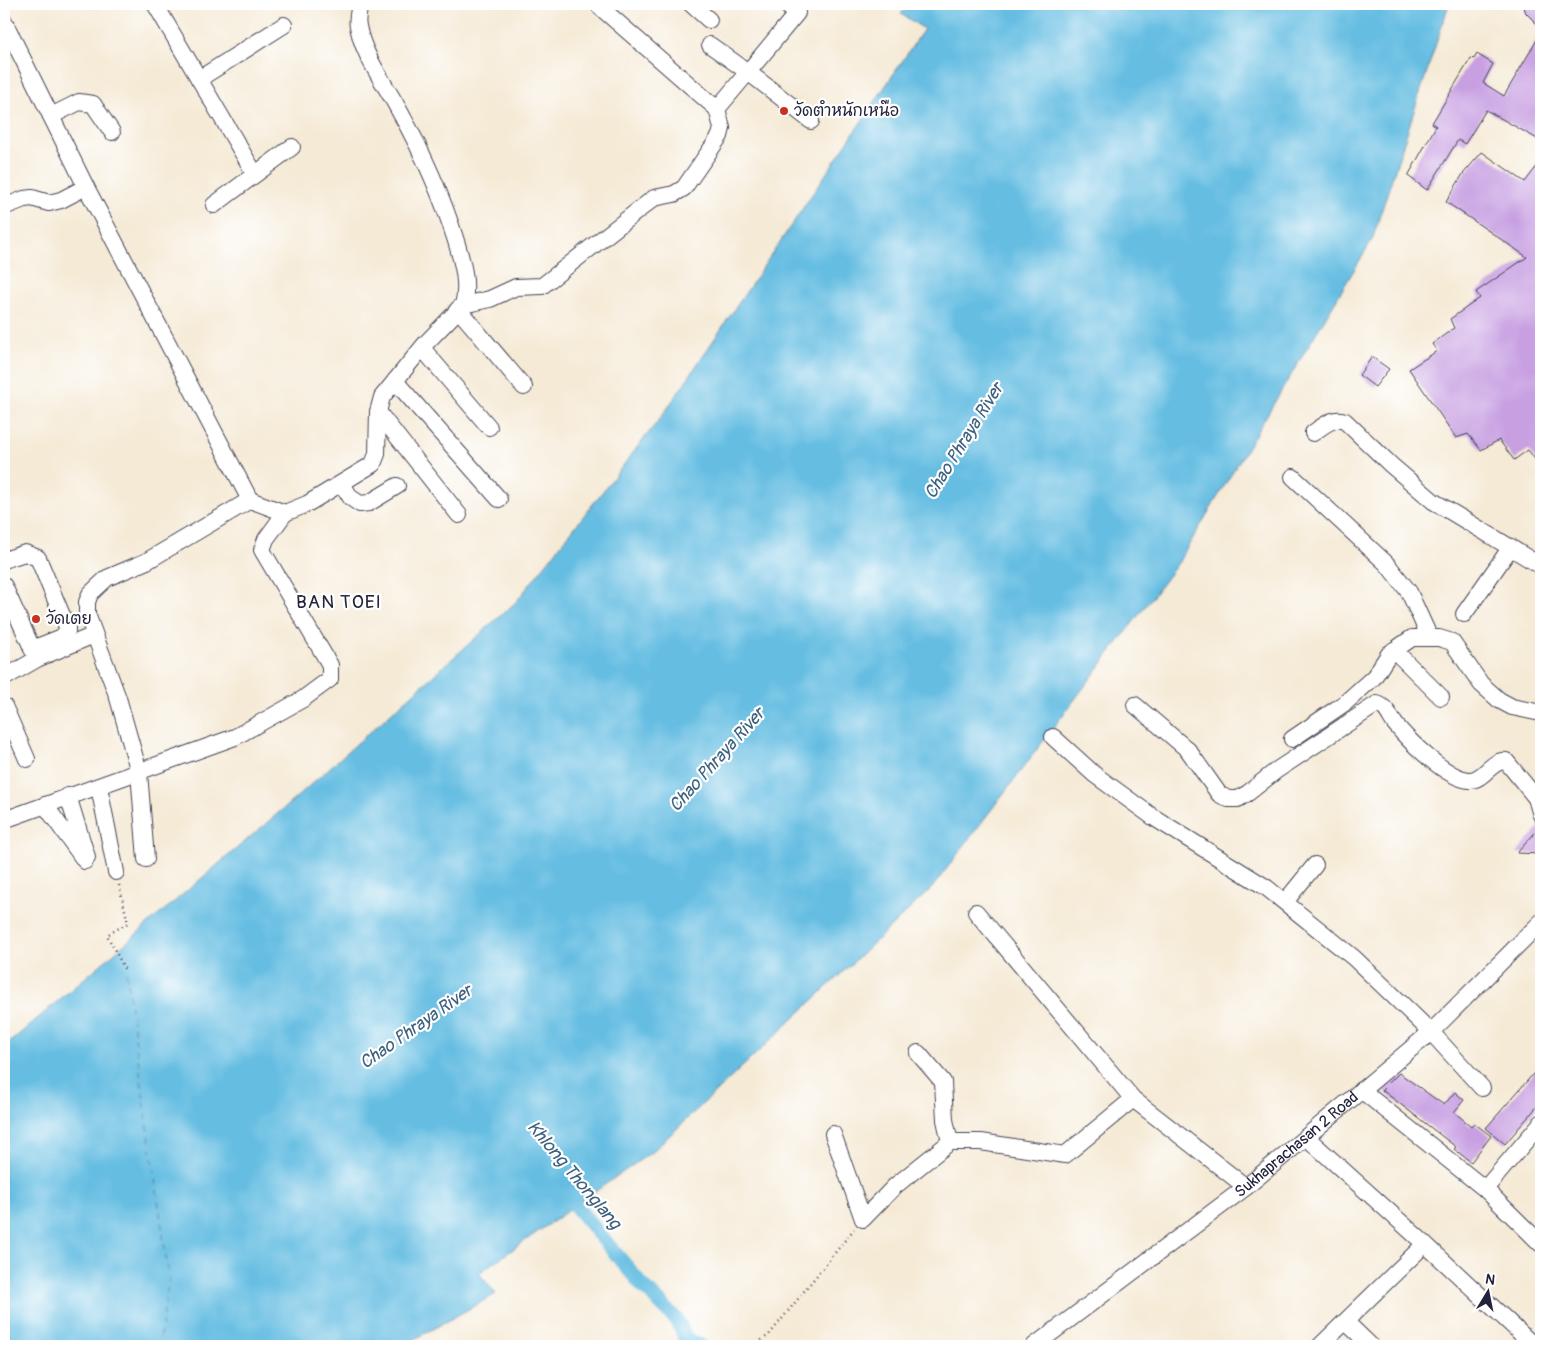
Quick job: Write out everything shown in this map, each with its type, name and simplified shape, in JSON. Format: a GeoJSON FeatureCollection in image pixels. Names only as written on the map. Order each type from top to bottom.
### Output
{"type":"FeatureCollection","features":[{"type":"Feature","properties":{"kind":"street"},"geometry":{"type":"LineString","coordinates":[[156,4],[255,174]]}},
{"type":"Feature","properties":{"kind":"street"},"geometry":{"type":"LineString","coordinates":[[4,820],[234,737],[303,699],[330,679],[330,665],[262,550],[266,539],[285,513],[307,504],[373,464],[377,454],[378,412],[382,397],[422,348],[460,307],[466,285],[461,256],[447,212],[432,176],[371,60],[358,27],[360,4]]}},
{"type":"Feature","properties":{"kind":"street"},"geometry":{"type":"LineString","coordinates":[[691,4],[709,20]]}},
{"type":"Feature","properties":{"kind":"street"},"geometry":{"type":"LineString","coordinates":[[460,307],[490,299],[516,286],[542,286],[654,198],[674,194],[684,188],[720,136],[721,118],[717,109],[600,7]]}},
{"type":"Feature","properties":{"kind":"street"},"geometry":{"type":"LineString","coordinates":[[717,109],[748,72],[795,7]]}},
{"type":"Feature","properties":{"kind":"street"},"geometry":{"type":"LineString","coordinates":[[4,20],[86,187],[250,500],[285,513]]}},
{"type":"Feature","properties":{"kind":"street"},"geometry":{"type":"LineString","coordinates":[[199,79],[284,25]]}},
{"type":"Feature","properties":{"kind":"street"},"geometry":{"type":"LineString","coordinates":[[710,45],[811,121]]}},
{"type":"Feature","properties":{"kind":"street"},"geometry":{"type":"LineString","coordinates":[[51,116],[79,102],[93,104],[112,132]]}},
{"type":"Feature","properties":{"kind":"street"},"geometry":{"type":"LineString","coordinates":[[214,205],[292,147]]}},
{"type":"Feature","properties":{"kind":"street"},"geometry":{"type":"LineString","coordinates":[[4,207],[32,198],[49,203],[86,187]]}},
{"type":"Feature","properties":{"kind":"street"},"geometry":{"type":"LineString","coordinates":[[460,307],[524,387]]}},
{"type":"Feature","properties":{"kind":"street"},"geometry":{"type":"LineString","coordinates":[[422,348],[489,427]]}},
{"type":"Feature","properties":{"kind":"street"},"geometry":{"type":"LineString","coordinates":[[395,381],[499,499]]}},
{"type":"Feature","properties":{"kind":"street"},"geometry":{"type":"LineString","coordinates":[[378,412],[459,515]]}},
{"type":"Feature","properties":{"kind":"street"},"geometry":{"type":"LineString","coordinates":[[1313,433],[1331,421],[1340,419],[1345,421],[1391,466],[1433,501],[1541,566]]}},
{"type":"Feature","properties":{"kind":"street"},"geometry":{"type":"LineString","coordinates":[[1293,477],[1387,564],[1409,592],[1430,638]]}},
{"type":"Feature","properties":{"kind":"street"},"geometry":{"type":"LineString","coordinates":[[342,484],[351,498],[360,504],[369,503],[397,486]]}},
{"type":"Feature","properties":{"kind":"street"},"geometry":{"type":"LineString","coordinates":[[146,859],[139,772],[120,706],[87,614],[87,602],[90,594],[107,578],[147,561],[250,500]]}},
{"type":"Feature","properties":{"kind":"street"},"geometry":{"type":"LineString","coordinates":[[1464,614],[1511,548]]}},
{"type":"Feature","properties":{"kind":"street"},"geometry":{"type":"LineString","coordinates":[[4,560],[25,553],[38,558],[67,627],[67,632],[60,638],[35,654],[4,678]]}},
{"type":"Feature","properties":{"kind":"street"},"geometry":{"type":"LineString","coordinates":[[4,586],[35,654]]}},
{"type":"Feature","properties":{"kind":"street"},"geometry":{"type":"LineString","coordinates":[[35,654],[94,635]]}},
{"type":"Feature","properties":{"kind":"street"},"geometry":{"type":"LineString","coordinates":[[1292,739],[1345,704],[1374,677],[1394,650],[1412,638],[1430,638],[1452,642],[1481,684],[1499,700],[1512,707],[1541,713]]}},
{"type":"Feature","properties":{"kind":"street"},"geometry":{"type":"LineString","coordinates":[[1394,650],[1441,697]]}},
{"type":"Feature","properties":{"kind":"street"},"geometry":{"type":"LineString","coordinates":[[1135,705],[1188,750],[1219,794],[1228,800],[1238,799],[1248,793],[1277,770],[1377,704],[1383,706],[1396,724],[1437,765],[1458,776],[1469,780],[1487,772],[1495,763],[1506,761],[1536,798],[1541,815]]}},
{"type":"Feature","properties":{"kind":"street"},"geometry":{"type":"LineString","coordinates":[[4,706],[27,758]]}},
{"type":"Feature","properties":{"kind":"street"},"geometry":{"type":"LineString","coordinates":[[1053,737],[1095,775],[1153,817],[1267,888],[1354,958],[1431,1032],[1482,1088]]}},
{"type":"Feature","properties":{"kind":"street"},"geometry":{"type":"LineString","coordinates":[[99,787],[116,872]]}},
{"type":"Feature","properties":{"kind":"street"},"geometry":{"type":"LineString","coordinates":[[44,805],[85,861],[87,857],[68,796]]}},
{"type":"Feature","properties":{"kind":"street"},"geometry":{"type":"LineString","coordinates":[[1285,902],[1315,865]]}},
{"type":"Feature","properties":{"kind":"street"},"geometry":{"type":"LineString","coordinates":[[976,912],[1133,1099],[1246,1187]]}},
{"type":"Feature","properties":{"kind":"street","name":"Sukhaprachasan 2 Road"},"geometry":{"type":"LineString","coordinates":[[1034,1346],[1246,1187],[1306,1137],[1431,1032],[1541,922]]}},
{"type":"Feature","properties":{"kind":"street"},"geometry":{"type":"LineString","coordinates":[[918,1053],[943,1082],[945,1120],[950,1142]]}},
{"type":"Feature","properties":{"kind":"street"},"geometry":{"type":"LineString","coordinates":[[1361,1090],[1485,1189],[1541,1244]]}},
{"type":"Feature","properties":{"kind":"street"},"geometry":{"type":"LineString","coordinates":[[833,1134],[863,1219],[895,1186],[950,1142],[990,1143],[1065,1155],[1133,1099]]}},
{"type":"Feature","properties":{"kind":"street"},"geometry":{"type":"LineString","coordinates":[[1485,1189],[1540,1126]]}},
{"type":"Feature","properties":{"kind":"street"},"geometry":{"type":"LineString","coordinates":[[1306,1137],[1534,1341]]}},
{"type":"Feature","properties":{"kind":"street"},"geometry":{"type":"LineString","coordinates":[[1320,1346],[1425,1244]]}},
{"type":"Feature","properties":{"kind":"street"},"geometry":{"type":"LineString","coordinates":[[1346,1322],[1371,1346]]}},
{"type":"Feature","properties":{"kind":"path"},"geometry":{"type":"LineString","coordinates":[[116,872],[128,923],[107,935],[126,972]]}},
{"type":"Feature","properties":{"kind":"path"},"geometry":{"type":"LineString","coordinates":[[753,1346],[769,1335],[826,1262],[863,1219]]}},
{"type":"Feature","properties":{"kind":"water","name":"Chao Phraya River"},"geometry":{"type":"Polygon","coordinates":[[[908,4],[1449,4],[1372,240],[1178,563],[932,888],[653,1151],[479,1273],[496,1294],[402,1346],[4,1346],[4,1047],[290,803],[516,602],[665,412],[924,29],[901,14],[908,4]]]}},
{"type":"Feature","properties":{"kind":"building"},"geometry":{"type":"Polygon","coordinates":[[[1523,4],[1541,4],[1541,28],[1526,13],[1523,4]]]}},
{"type":"Feature","properties":{"kind":"building"},"geometry":{"type":"Polygon","coordinates":[[[1541,33],[1541,141],[1486,110],[1465,144],[1458,140],[1427,190],[1408,176],[1436,126],[1432,123],[1471,58],[1474,59],[1477,54],[1493,64],[1483,83],[1504,96],[1541,33]]]}},
{"type":"Feature","properties":{"kind":"building"},"geometry":{"type":"Polygon","coordinates":[[[1482,152],[1525,182],[1541,161],[1541,467],[1528,450],[1514,460],[1499,440],[1481,450],[1468,434],[1456,438],[1409,369],[1437,351],[1432,344],[1454,328],[1450,319],[1480,298],[1476,292],[1527,257],[1446,202],[1463,174],[1482,152]]]}},
{"type":"Feature","properties":{"kind":"building"},"geometry":{"type":"Polygon","coordinates":[[[1372,357],[1389,369],[1375,387],[1359,375],[1372,357]]]}},
{"type":"Feature","properties":{"kind":"building"},"geometry":{"type":"Polygon","coordinates":[[[1541,826],[1541,854],[1517,853],[1541,826]]]}},
{"type":"Feature","properties":{"kind":"building"},"geometry":{"type":"Polygon","coordinates":[[[1541,1065],[1541,1102],[1505,1144],[1486,1128],[1541,1065]]]}},
{"type":"Feature","properties":{"kind":"building"},"geometry":{"type":"Polygon","coordinates":[[[1399,1073],[1444,1105],[1455,1092],[1464,1100],[1454,1112],[1471,1126],[1474,1123],[1491,1136],[1471,1162],[1454,1149],[1456,1147],[1382,1090],[1399,1073]]]}},
{"type":"Feature","properties":{"kind":"waterway","name":"Khlong Thonglang"},"geometry":{"type":"LineString","coordinates":[[562,1190],[642,1285],[677,1320],[686,1339],[701,1346]]}},
{"type":"Feature","properties":{"kind":"ferry route"},"geometry":{"type":"LineString","coordinates":[[126,972],[169,1278],[159,1346]]}},
{"type":"Feature","properties":{"kind":"place","name":"วัดตำหนักเหนือ"},"geometry":{"type":"Point","coordinates":[784,111]}},
{"type":"Feature","properties":{"kind":"place","name":"วัดเตย"},"geometry":{"type":"Point","coordinates":[36,619]}},
{"type":"Feature","properties":{"kind":"district","name":"BAN TOEI"},"geometry":{"type":"Point","coordinates":[339,602]}}]}
